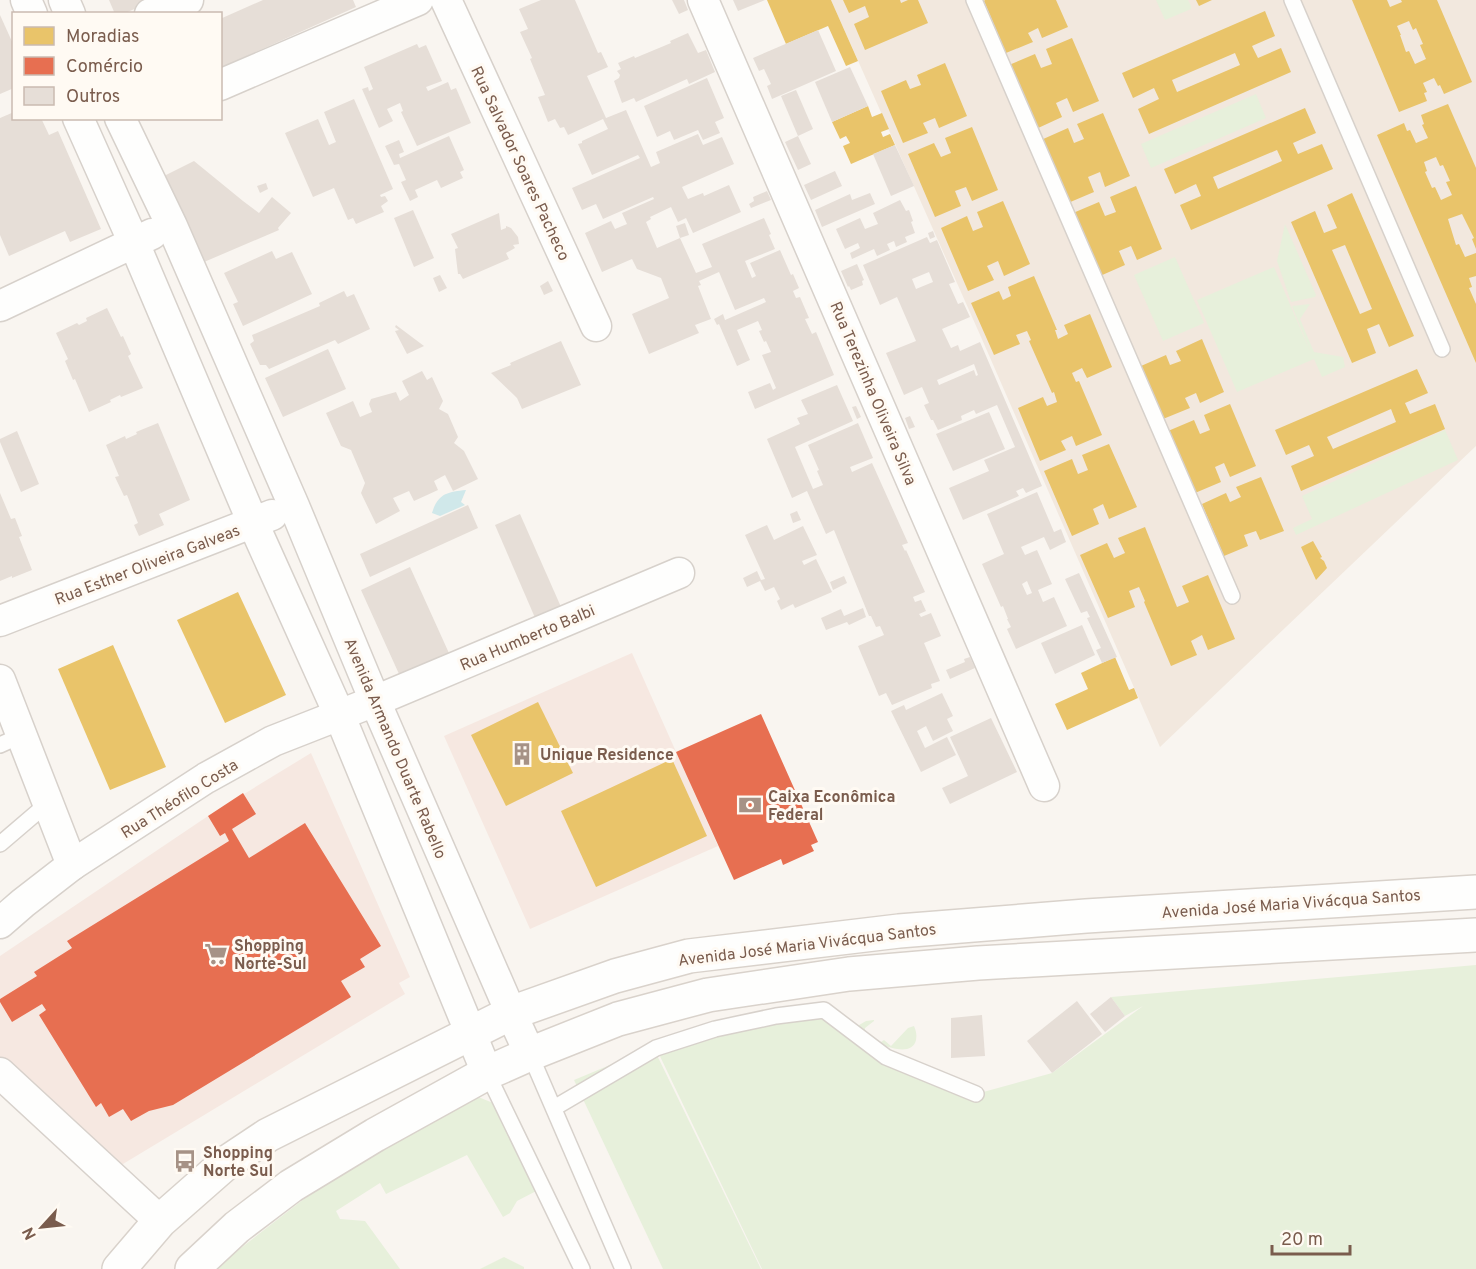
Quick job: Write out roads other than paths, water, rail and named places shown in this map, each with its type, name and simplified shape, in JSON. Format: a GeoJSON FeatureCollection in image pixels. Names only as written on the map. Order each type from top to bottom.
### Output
{"type":"FeatureCollection","features":[{"type":"Feature","properties":{"kind":"main road","name":"Avenida José Maria Vivácqua Santos"},"geometry":{"type":"LineString","coordinates":[[119,1269],[160,1221],[226,1163],[268,1135],[511,1013],[615,976],[689,956],[899,931],[1027,920],[1476,892]]}},
{"type":"Feature","properties":{"kind":"main road"},"geometry":{"type":"LineString","coordinates":[[192,1269],[237,1227],[291,1186],[375,1135],[487,1073],[618,1019],[708,995],[849,974],[990,962],[1476,935]]}},
{"type":"Feature","properties":{"kind":"street"},"geometry":{"type":"LineString","coordinates":[[155,12],[188,0]]}},
{"type":"Feature","properties":{"kind":"street"},"geometry":{"type":"LineString","coordinates":[[222,84],[418,0]]}},
{"type":"Feature","properties":{"kind":"street","name":"Rua Salvador Soares Pacheco"},"geometry":{"type":"LineString","coordinates":[[446,0],[596,326]]}},
{"type":"Feature","properties":{"kind":"street","name":"Rua Terezinha Oliveira Silva"},"geometry":{"type":"LineString","coordinates":[[704,0],[1044,786]]}},
{"type":"Feature","properties":{"kind":"street"},"geometry":{"type":"LineString","coordinates":[[79,120],[134,243],[253,523],[339,714],[487,1073]]}},
{"type":"Feature","properties":{"kind":"street","name":"Avenida Armando Duarte Rabello"},"geometry":{"type":"LineString","coordinates":[[129,121],[375,701],[530,1054]]}},
{"type":"Feature","properties":{"kind":"street"},"geometry":{"type":"LineString","coordinates":[[0,306],[172,226]]}},
{"type":"Feature","properties":{"kind":"street","name":"Rua Esther Oliveira Galveas"},"geometry":{"type":"LineString","coordinates":[[0,621],[294,506]]}},
{"type":"Feature","properties":{"kind":"street","name":"Rua Humberto Balbi"},"geometry":{"type":"LineString","coordinates":[[375,701],[679,573]]}},
{"type":"Feature","properties":{"kind":"street"},"geometry":{"type":"LineString","coordinates":[[0,680],[11,740],[48,803],[72,865]]}},
{"type":"Feature","properties":{"kind":"street","name":"Rua Théofilo Costa"},"geometry":{"type":"LineString","coordinates":[[0,923],[72,865],[206,778],[273,741],[375,701]]}},
{"type":"Feature","properties":{"kind":"street"},"geometry":{"type":"LineString","coordinates":[[0,1073],[160,1221]]}},
{"type":"Feature","properties":{"kind":"lane"},"geometry":{"type":"LineString","coordinates":[[974,0],[1232,597]]}},
{"type":"Feature","properties":{"kind":"lane"},"geometry":{"type":"LineString","coordinates":[[1292,0],[1442,349]]}},
{"type":"Feature","properties":{"kind":"lane"},"geometry":{"type":"LineString","coordinates":[[0,844],[48,803]]}},
{"type":"Feature","properties":{"kind":"lane"},"geometry":{"type":"LineString","coordinates":[[554,1108],[656,1048],[715,1029],[776,1016],[824,1010],[886,1057],[976,1094]]}},
{"type":"Feature","properties":{"kind":"lane","name":"Avenida Armando Duarte Rabello"},"geometry":{"type":"LineString","coordinates":[[530,1054],[623,1269]]}},
{"type":"Feature","properties":{"kind":"lane"},"geometry":{"type":"LineString","coordinates":[[487,1073],[582,1269]]}},
{"type":"Feature","properties":{"kind":"water"},"geometry":{"type":"Polygon","coordinates":[[[466,490],[461,502],[465,505],[440,516],[432,513],[441,497],[466,490]]]}},
{"type":"Feature","properties":{"kind":"place","name":"Unique Residence"},"geometry":{"type":"Point","coordinates":[522,754]}},
{"type":"Feature","properties":{"kind":"place","name":"Caixa Econômica Federal"},"geometry":{"type":"Point","coordinates":[750,805]}},
{"type":"Feature","properties":{"kind":"place","name":"Shopping Norte-Sul"},"geometry":{"type":"Point","coordinates":[216,954]}},
{"type":"Feature","properties":{"kind":"place","name":"Shopping Norte Sul"},"geometry":{"type":"Point","coordinates":[185,1161]}}]}
